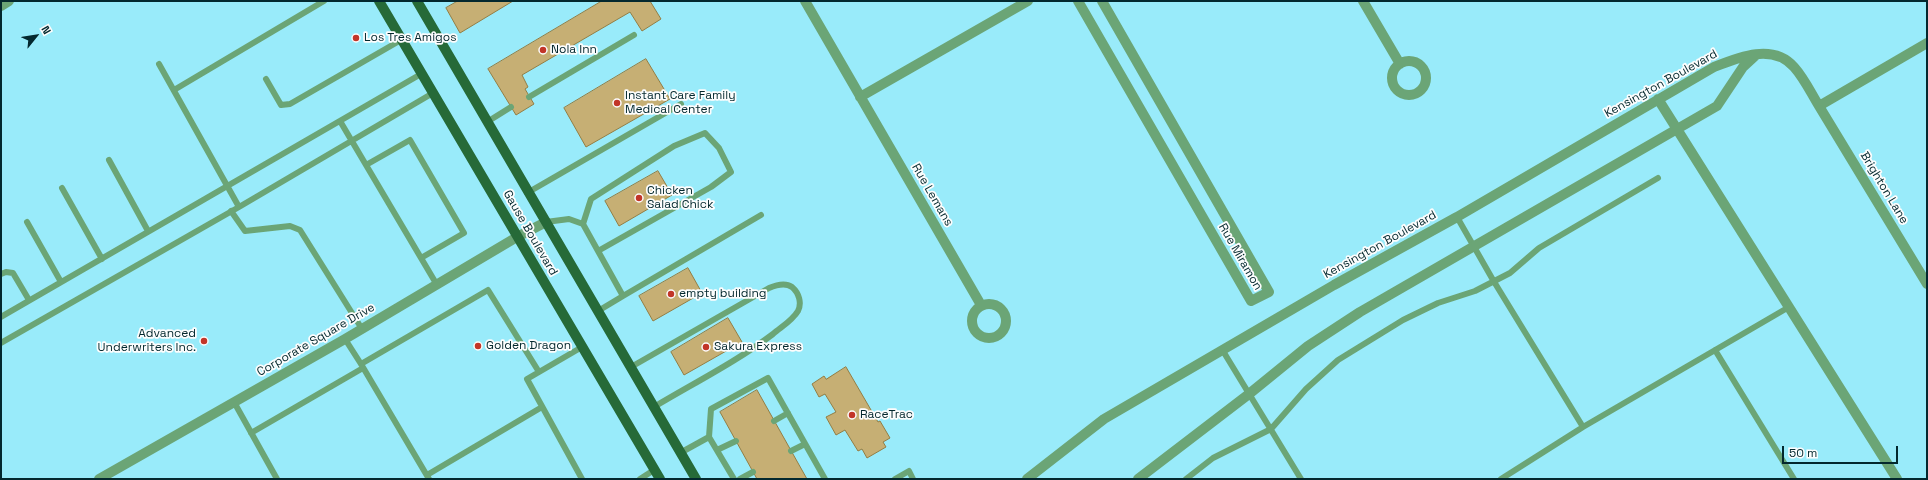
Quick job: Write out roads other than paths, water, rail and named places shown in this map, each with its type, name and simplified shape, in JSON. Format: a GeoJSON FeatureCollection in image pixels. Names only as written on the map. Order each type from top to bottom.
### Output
{"type":"FeatureCollection","features":[{"type":"Feature","properties":{"kind":"main road","name":"Gause Boulevard"},"geometry":{"type":"LineString","coordinates":[[379,1],[657,475]]}},
{"type":"Feature","properties":{"kind":"main road","name":"Gause Boulevard"},"geometry":{"type":"LineString","coordinates":[[417,1],[486,122],[696,479]]}},
{"type":"Feature","properties":{"kind":"street"},"geometry":{"type":"LineString","coordinates":[[1,6],[9,1]]}},
{"type":"Feature","properties":{"kind":"street","name":"Rue Lemans"},"geometry":{"type":"LineString","coordinates":[[804,1],[981,305]]}},
{"type":"Feature","properties":{"kind":"street"},"geometry":{"type":"LineString","coordinates":[[860,97],[1028,1]]}},
{"type":"Feature","properties":{"kind":"street","name":"Rue Miramon"},"geometry":{"type":"LineString","coordinates":[[1078,1],[1251,301],[1269,292],[1102,1]]}},
{"type":"Feature","properties":{"kind":"street"},"geometry":{"type":"LineString","coordinates":[[1363,1],[1400,64]]}},
{"type":"Feature","properties":{"kind":"street"},"geometry":{"type":"LineString","coordinates":[[1819,106],[1927,43]]}},
{"type":"Feature","properties":{"kind":"street","name":"Kensington Boulevard"},"geometry":{"type":"LineString","coordinates":[[1027,479],[1104,419],[1334,286],[1457,217],[1714,67],[1735,58],[1770,53],[1783,58],[1794,67],[1819,106]]}},
{"type":"Feature","properties":{"kind":"street"},"geometry":{"type":"LineString","coordinates":[[1138,479],[1249,394],[1308,346],[1360,312],[1717,106],[1743,67],[1756,55]]}},
{"type":"Feature","properties":{"kind":"street"},"geometry":{"type":"LineString","coordinates":[[1658,99],[1897,479]]}},
{"type":"Feature","properties":{"kind":"street","name":"Brighton Lane"},"geometry":{"type":"LineString","coordinates":[[1819,106],[1927,284]]}},
{"type":"Feature","properties":{"kind":"street","name":"Corporate Square Drive"},"geometry":{"type":"LineString","coordinates":[[98,479],[345,339],[517,237],[546,222]]}},
{"type":"Feature","properties":{"kind":"lane"},"geometry":{"type":"LineString","coordinates":[[174,90],[324,1]]}},
{"type":"Feature","properties":{"kind":"lane"},"geometry":{"type":"LineString","coordinates":[[529,97],[634,35]]}},
{"type":"Feature","properties":{"kind":"lane"},"geometry":{"type":"LineString","coordinates":[[266,79],[282,105],[290,104],[401,40]]}},
{"type":"Feature","properties":{"kind":"lane"},"geometry":{"type":"LineString","coordinates":[[159,64],[239,207]]}},
{"type":"Feature","properties":{"kind":"lane"},"geometry":{"type":"LineString","coordinates":[[1,317],[421,74]]}},
{"type":"Feature","properties":{"kind":"lane"},"geometry":{"type":"LineString","coordinates":[[1,343],[231,212],[433,93]]}},
{"type":"Feature","properties":{"kind":"lane"},"geometry":{"type":"LineString","coordinates":[[527,192],[681,104]]}},
{"type":"Feature","properties":{"kind":"lane"},"geometry":{"type":"LineString","coordinates":[[486,122],[511,108]]}},
{"type":"Feature","properties":{"kind":"lane"},"geometry":{"type":"LineString","coordinates":[[340,121],[437,285]]}},
{"type":"Feature","properties":{"kind":"lane"},"geometry":{"type":"LineString","coordinates":[[583,224],[592,199],[674,146],[705,133],[720,148],[731,172],[711,187],[598,251]]}},
{"type":"Feature","properties":{"kind":"lane"},"geometry":{"type":"LineString","coordinates":[[366,165],[410,140],[464,233],[422,258]]}},
{"type":"Feature","properties":{"kind":"lane"},"geometry":{"type":"LineString","coordinates":[[109,160],[148,231]]}},
{"type":"Feature","properties":{"kind":"lane"},"geometry":{"type":"LineString","coordinates":[[1186,479],[1213,458],[1271,429],[1306,389],[1338,360],[1403,320],[1438,303],[1475,291],[1510,272],[1539,248],[1658,178]]}},
{"type":"Feature","properties":{"kind":"lane"},"geometry":{"type":"LineString","coordinates":[[62,188],[102,258]]}},
{"type":"Feature","properties":{"kind":"lane"},"geometry":{"type":"LineString","coordinates":[[231,212],[246,231],[290,226],[300,230],[362,329]]}},
{"type":"Feature","properties":{"kind":"lane"},"geometry":{"type":"LineString","coordinates":[[598,311],[761,215]]}},
{"type":"Feature","properties":{"kind":"lane"},"geometry":{"type":"LineString","coordinates":[[1457,217],[1493,280],[1583,428]]}},
{"type":"Feature","properties":{"kind":"lane"},"geometry":{"type":"LineString","coordinates":[[546,222],[568,219],[583,224],[623,296]]}},
{"type":"Feature","properties":{"kind":"lane"},"geometry":{"type":"LineString","coordinates":[[27,222],[60,282]]}},
{"type":"Feature","properties":{"kind":"lane"},"geometry":{"type":"LineString","coordinates":[[1,274],[6,272],[13,273],[29,300]]}},
{"type":"Feature","properties":{"kind":"lane"},"geometry":{"type":"LineString","coordinates":[[631,367],[769,288],[780,284],[790,286],[796,291],[800,299],[798,310],[792,319],[746,354],[654,406]]}},
{"type":"Feature","properties":{"kind":"lane"},"geometry":{"type":"LineString","coordinates":[[251,433],[488,290],[539,372]]}},
{"type":"Feature","properties":{"kind":"lane"},"geometry":{"type":"LineString","coordinates":[[1501,479],[1583,428],[1789,308]]}},
{"type":"Feature","properties":{"kind":"lane"},"geometry":{"type":"LineString","coordinates":[[345,339],[428,477],[542,406]]}},
{"type":"Feature","properties":{"kind":"lane"},"geometry":{"type":"LineString","coordinates":[[582,347],[527,379],[582,479]]}},
{"type":"Feature","properties":{"kind":"lane"},"geometry":{"type":"LineString","coordinates":[[1715,350],[1794,479]]}},
{"type":"Feature","properties":{"kind":"lane"},"geometry":{"type":"LineString","coordinates":[[1223,351],[1302,479]]}},
{"type":"Feature","properties":{"kind":"lane"},"geometry":{"type":"LineString","coordinates":[[734,479],[709,436],[712,409],[768,378],[823,478]]}},
{"type":"Feature","properties":{"kind":"lane"},"geometry":{"type":"LineString","coordinates":[[234,402],[277,479]]}},
{"type":"Feature","properties":{"kind":"lane"},"geometry":{"type":"LineString","coordinates":[[774,421],[788,414]]}},
{"type":"Feature","properties":{"kind":"lane"},"geometry":{"type":"LineString","coordinates":[[680,453],[709,436]]}},
{"type":"Feature","properties":{"kind":"lane"},"geometry":{"type":"LineString","coordinates":[[717,450],[736,441]]}},
{"type":"Feature","properties":{"kind":"lane"},"geometry":{"type":"LineString","coordinates":[[791,451],[805,444]]}},
{"type":"Feature","properties":{"kind":"lane"},"geometry":{"type":"LineString","coordinates":[[895,479],[909,471],[914,479]]}},
{"type":"Feature","properties":{"kind":"lane"},"geometry":{"type":"LineString","coordinates":[[740,479],[753,472]]}},
{"type":"Feature","properties":{"kind":"lane"},"geometry":{"type":"LineString","coordinates":[[640,479],[657,475]]}},
{"type":"Feature","properties":{"kind":"place","name":"Los Tres Amigos"},"geometry":{"type":"Point","coordinates":[356,38]}},
{"type":"Feature","properties":{"kind":"place","name":"Nola Inn"},"geometry":{"type":"Point","coordinates":[543,50]}},
{"type":"Feature","properties":{"kind":"place","name":"Instant Care Family Medical Center"},"geometry":{"type":"Point","coordinates":[617,103]}},
{"type":"Feature","properties":{"kind":"place","name":"Chicken Salad Chick"},"geometry":{"type":"Point","coordinates":[639,198]}},
{"type":"Feature","properties":{"kind":"place","name":"empty building"},"geometry":{"type":"Point","coordinates":[671,294]}},
{"type":"Feature","properties":{"kind":"place","name":"Advanced Underwriters Inc."},"geometry":{"type":"Point","coordinates":[204,341]}},
{"type":"Feature","properties":{"kind":"place","name":"Golden Dragon"},"geometry":{"type":"Point","coordinates":[478,346]}},
{"type":"Feature","properties":{"kind":"place","name":"Sakura Express"},"geometry":{"type":"Point","coordinates":[706,347]}},
{"type":"Feature","properties":{"kind":"place","name":"RaceTrac"},"geometry":{"type":"Point","coordinates":[852,415]}}]}
